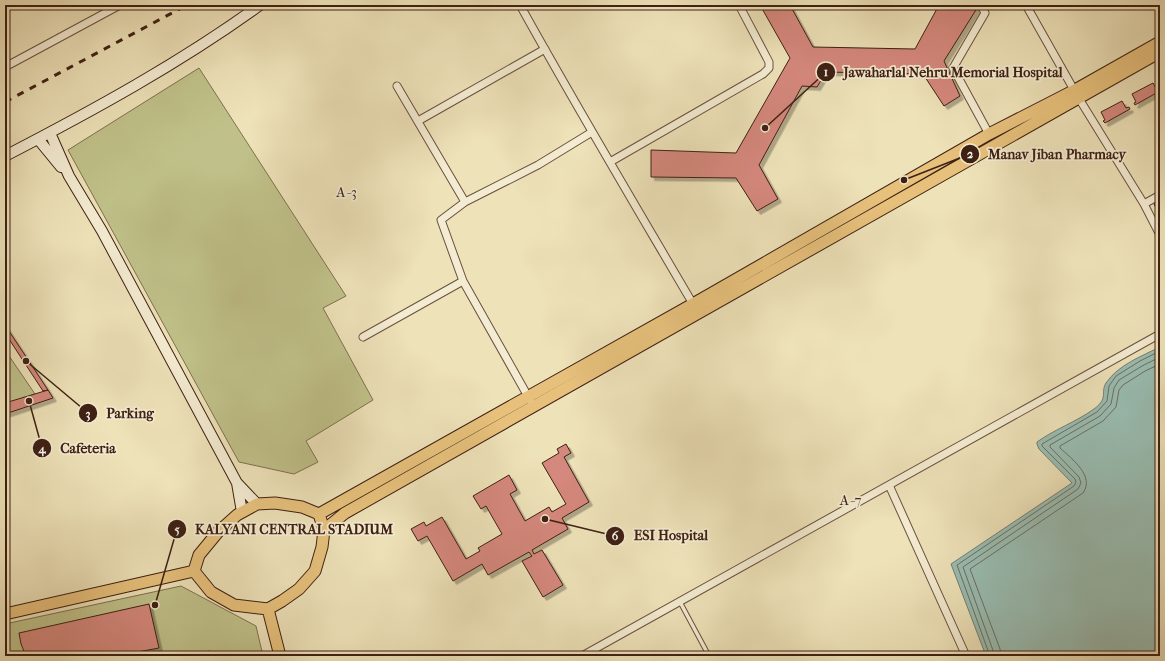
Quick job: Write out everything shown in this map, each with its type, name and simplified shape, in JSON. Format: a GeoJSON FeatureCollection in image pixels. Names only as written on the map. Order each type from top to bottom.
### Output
{"type":"FeatureCollection","features":[{"type":"Feature","properties":{"kind":"main road"},"geometry":{"type":"LineString","coordinates":[[319,514],[531,401],[1077,93],[1160,42]]}},
{"type":"Feature","properties":{"kind":"main road"},"geometry":{"type":"LineString","coordinates":[[324,530],[345,513],[693,304],[989,134],[1160,52]]}},
{"type":"Feature","properties":{"kind":"main road"},"geometry":{"type":"LineString","coordinates":[[194,571],[199,555],[218,532],[237,515],[257,504],[275,502],[302,507],[319,514]]}},
{"type":"Feature","properties":{"kind":"main road"},"geometry":{"type":"LineString","coordinates":[[194,571],[211,592],[234,605],[268,609],[299,589],[315,571],[322,547],[324,530],[319,514]]}},
{"type":"Feature","properties":{"kind":"main road"},"geometry":{"type":"LineString","coordinates":[[5,614],[194,571]]}},
{"type":"Feature","properties":{"kind":"main road"},"geometry":{"type":"LineString","coordinates":[[268,609],[280,656]]}},
{"type":"Feature","properties":{"kind":"street"},"geometry":{"type":"LineString","coordinates":[[5,67],[120,5]]}},
{"type":"Feature","properties":{"kind":"street"},"geometry":{"type":"LineString","coordinates":[[5,156],[50,133],[133,86],[221,33],[260,5]]}},
{"type":"Feature","properties":{"kind":"street"},"geometry":{"type":"LineString","coordinates":[[520,5],[592,132],[693,304]]}},
{"type":"Feature","properties":{"kind":"street"},"geometry":{"type":"LineString","coordinates":[[610,162],[763,74],[769,68],[769,62],[739,5]]}},
{"type":"Feature","properties":{"kind":"street"},"geometry":{"type":"LineString","coordinates":[[981,5],[985,13],[953,68],[989,134]]}},
{"type":"Feature","properties":{"kind":"street"},"geometry":{"type":"LineString","coordinates":[[1026,5],[1144,204],[1160,234]]}},
{"type":"Feature","properties":{"kind":"street"},"geometry":{"type":"LineString","coordinates":[[418,122],[544,49]]}},
{"type":"Feature","properties":{"kind":"street"},"geometry":{"type":"LineString","coordinates":[[397,86],[465,202]]}},
{"type":"Feature","properties":{"kind":"street"},"geometry":{"type":"LineString","coordinates":[[531,401],[463,281],[441,220],[465,202],[538,165],[592,132]]}},
{"type":"Feature","properties":{"kind":"street"},"geometry":{"type":"LineString","coordinates":[[50,133],[69,176],[102,230],[237,483],[257,504]]}},
{"type":"Feature","properties":{"kind":"street"},"geometry":{"type":"LineString","coordinates":[[38,139],[69,176]]}},
{"type":"Feature","properties":{"kind":"street"},"geometry":{"type":"LineString","coordinates":[[1144,204],[1160,195]]}},
{"type":"Feature","properties":{"kind":"street"},"geometry":{"type":"LineString","coordinates":[[363,337],[463,281]]}},
{"type":"Feature","properties":{"kind":"street"},"geometry":{"type":"LineString","coordinates":[[582,656],[1160,334]]}},
{"type":"Feature","properties":{"kind":"street"},"geometry":{"type":"LineString","coordinates":[[237,483],[242,512]]}},
{"type":"Feature","properties":{"kind":"street"},"geometry":{"type":"LineString","coordinates":[[889,485],[966,656]]}},
{"type":"Feature","properties":{"kind":"lane"},"geometry":{"type":"LineString","coordinates":[[680,602],[708,656]]}},
{"type":"Feature","properties":{"kind":"green space"},"geometry":{"type":"Polygon","coordinates":[[[199,68],[346,296],[323,308],[373,400],[306,441],[318,462],[294,474],[239,462],[68,150],[199,68]]]}},
{"type":"Feature","properties":{"kind":"green space"},"geometry":{"type":"Polygon","coordinates":[[[5,350],[35,394],[5,404],[5,350]]]}},
{"type":"Feature","properties":{"kind":"green space"},"geometry":{"type":"Polygon","coordinates":[[[181,586],[256,626],[263,656],[5,656],[5,624],[181,586]]]}},
{"type":"Feature","properties":{"kind":"water"},"geometry":{"type":"Polygon","coordinates":[[[1160,347],[1160,656],[986,656],[951,564],[1072,483],[1039,449],[1037,442],[1094,409],[1103,399],[1104,387],[1106,383],[1117,371],[1160,347]]]}},
{"type":"Feature","properties":{"kind":"building"},"geometry":{"type":"Polygon","coordinates":[[[760,5],[790,5],[813,47],[915,49],[939,5],[979,5],[944,61],[960,96],[944,106],[923,74],[826,72],[817,87],[802,86],[759,165],[778,199],[757,211],[736,178],[651,177],[651,150],[736,153],[790,58],[760,5]]]}},
{"type":"Feature","properties":{"kind":"building"},"geometry":{"type":"Polygon","coordinates":[[[1153,83],[1157,90],[1159,89],[1160,91],[1135,105],[1134,103],[1136,102],[1132,94],[1153,83]]]}},
{"type":"Feature","properties":{"kind":"building"},"geometry":{"type":"Polygon","coordinates":[[[1122,101],[1126,108],[1129,107],[1130,109],[1105,123],[1101,112],[1122,101]]]}},
{"type":"Feature","properties":{"kind":"building"},"geometry":{"type":"Polygon","coordinates":[[[1160,201],[1160,211],[1158,212],[1154,204],[1160,201]]]}},
{"type":"Feature","properties":{"kind":"building"},"geometry":{"type":"Polygon","coordinates":[[[5,325],[48,390],[43,391],[5,333],[5,325]]]}},
{"type":"Feature","properties":{"kind":"building"},"geometry":{"type":"Polygon","coordinates":[[[48,390],[53,398],[5,414],[5,403],[48,390]]]}},
{"type":"Feature","properties":{"kind":"building"},"geometry":{"type":"Polygon","coordinates":[[[566,444],[571,453],[564,457],[589,502],[562,518],[568,529],[532,550],[534,554],[542,550],[563,585],[543,597],[522,561],[532,556],[529,552],[488,575],[482,564],[453,581],[427,536],[418,541],[411,529],[424,522],[426,526],[442,517],[466,559],[480,551],[478,548],[502,534],[486,506],[481,509],[473,496],[509,475],[517,490],[510,494],[525,521],[549,507],[552,512],[566,504],[542,463],[559,453],[557,449],[566,444]]]}},
{"type":"Feature","properties":{"kind":"building"},"geometry":{"type":"Polygon","coordinates":[[[149,604],[159,648],[116,656],[26,656],[21,644],[19,633],[149,604]]]}},
{"type":"Feature","properties":{"kind":"building"},"geometry":{"type":"Polygon","coordinates":[[[210,651],[212,656],[189,656],[210,651]]]}},
{"type":"Feature","properties":{"kind":"railway"},"geometry":{"type":"LineString","coordinates":[[5,102],[187,5]]}},
{"type":"Feature","properties":{"kind":"place","name":"Jawaharlal Nehru Memorial Hospital"},"geometry":{"type":"Point","coordinates":[765,128]}},
{"type":"Feature","properties":{"kind":"place","name":"Manav Jiban Pharmacy"},"geometry":{"type":"Point","coordinates":[904,180]}},
{"type":"Feature","properties":{"kind":"place","name":"Parking"},"geometry":{"type":"Point","coordinates":[26,361]}},
{"type":"Feature","properties":{"kind":"place","name":"Cafeteria"},"geometry":{"type":"Point","coordinates":[29,401]}},
{"type":"Feature","properties":{"kind":"place","name":"ESI Hospital"},"geometry":{"type":"Point","coordinates":[545,519]}},
{"type":"Feature","properties":{"kind":"place","name":"KALYANI CENTRAL STADIUM"},"geometry":{"type":"Point","coordinates":[155,605]}},
{"type":"Feature","properties":{"kind":"district","name":"A-3"},"geometry":{"type":"Point","coordinates":[347,192]}},
{"type":"Feature","properties":{"kind":"district","name":"A-7"},"geometry":{"type":"Point","coordinates":[851,500]}}]}
